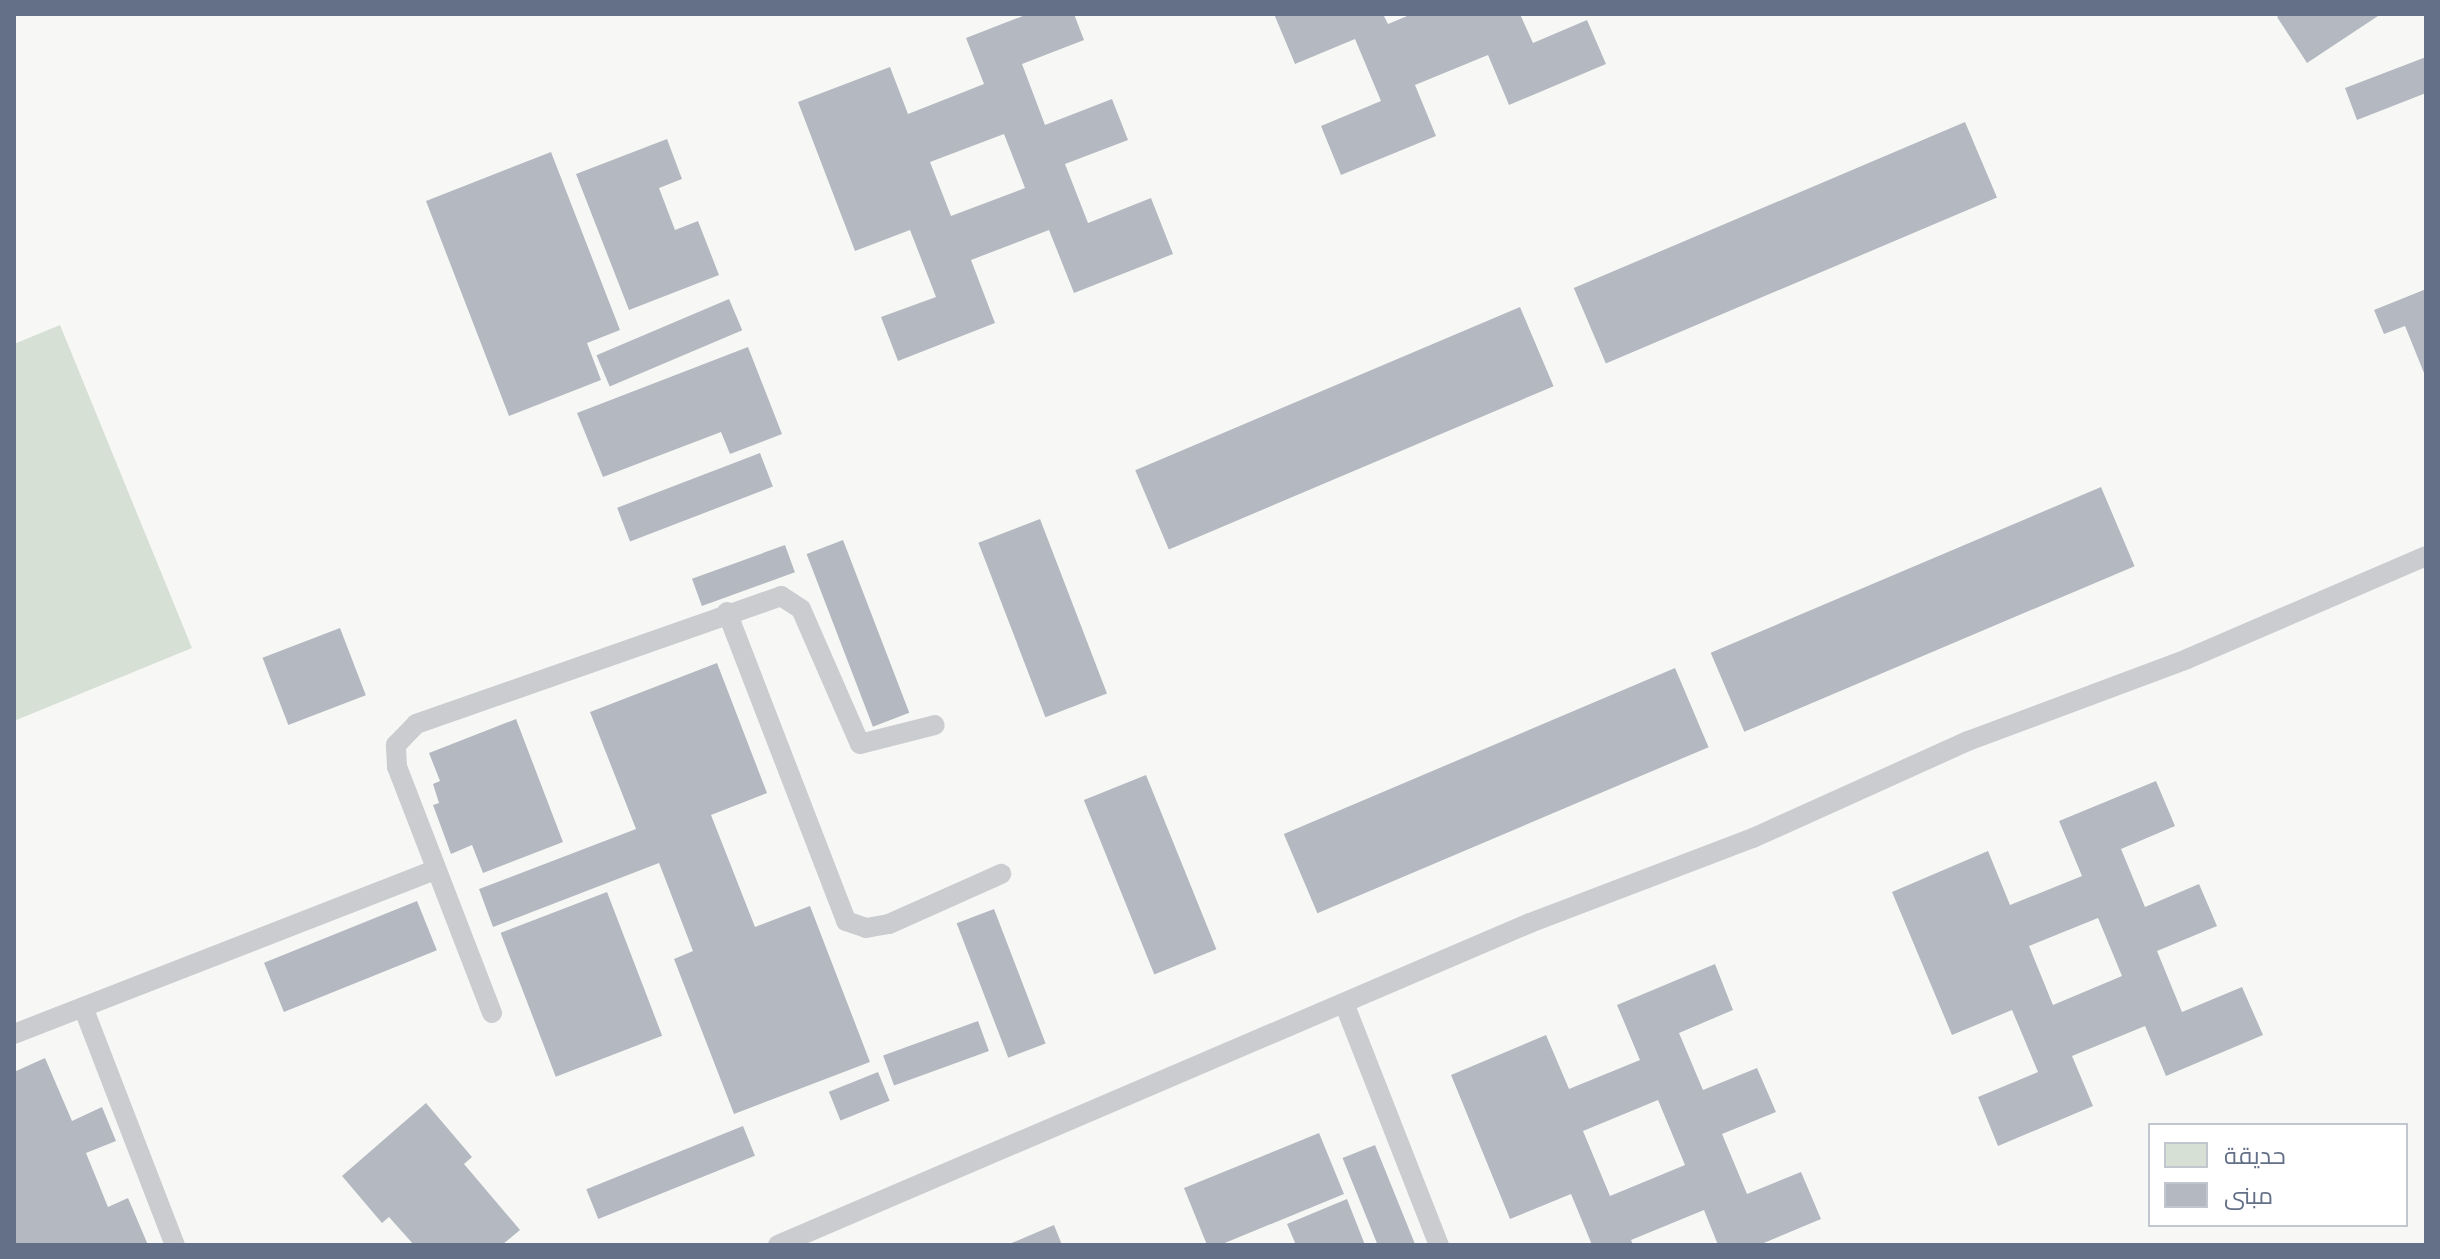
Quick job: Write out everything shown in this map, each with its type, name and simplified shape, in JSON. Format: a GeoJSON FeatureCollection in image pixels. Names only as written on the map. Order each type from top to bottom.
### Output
{"type":"FeatureCollection","features":[{"type":"Feature","properties":{"kind":"lane"},"geometry":{"type":"LineString","coordinates":[[778,1245],[1530,923],[1753,838],[1968,741],[2187,659],[2426,556]]}},
{"type":"Feature","properties":{"kind":"lane"},"geometry":{"type":"LineString","coordinates":[[492,1013],[397,767],[396,745],[416,724],[727,612],[781,596],[801,609],[860,744],[935,725]]}},
{"type":"Feature","properties":{"kind":"lane"},"geometry":{"type":"LineString","coordinates":[[727,612],[846,921],[866,928],[889,924],[1001,874]]}},
{"type":"Feature","properties":{"kind":"lane"},"geometry":{"type":"LineString","coordinates":[[14,1034],[435,870]]}},
{"type":"Feature","properties":{"kind":"lane"},"geometry":{"type":"LineString","coordinates":[[1344,1003],[1439,1245]]}},
{"type":"Feature","properties":{"kind":"lane"},"geometry":{"type":"LineString","coordinates":[[83,1007],[175,1245]]}},
{"type":"Feature","properties":{"kind":"green space"},"geometry":{"type":"Polygon","coordinates":[[[60,325],[192,648],[14,721],[14,344],[60,325]]]}},
{"type":"Feature","properties":{"kind":"building"},"geometry":{"type":"Polygon","coordinates":[[[1028,14],[1074,14],[1084,40],[1022,64],[1045,125],[1112,99],[1128,140],[1065,164],[1088,223],[1151,198],[1173,254],[1074,293],[1049,230],[971,260],[995,323],[898,361],[881,317],[936,297],[910,230],[855,251],[798,102],[890,67],[908,114],[984,84],[966,38],[1028,14]],[[1004,134],[930,162],[951,216],[1025,188],[1004,134]]]}},
{"type":"Feature","properties":{"kind":"building"},"geometry":{"type":"Polygon","coordinates":[[[1274,14],[1383,14],[1388,24],[1412,14],[1520,14],[1533,43],[1587,20],[1606,64],[1509,105],[1488,55],[1415,85],[1436,136],[1341,175],[1321,126],[1381,101],[1355,39],[1295,64],[1274,14]]]}},
{"type":"Feature","properties":{"kind":"building"},"geometry":{"type":"Polygon","coordinates":[[[2281,14],[2381,14],[2307,63],[2277,17],[2281,14]]]}},
{"type":"Feature","properties":{"kind":"building"},"geometry":{"type":"Polygon","coordinates":[[[2426,57],[2426,93],[2357,120],[2345,88],[2426,57]]]}},
{"type":"Feature","properties":{"kind":"building"},"geometry":{"type":"Polygon","coordinates":[[[1965,122],[1997,197],[1606,364],[1574,288],[1965,122]]]}},
{"type":"Feature","properties":{"kind":"building"},"geometry":{"type":"Polygon","coordinates":[[[667,139],[682,179],[659,188],[675,230],[698,221],[719,275],[629,310],[576,174],[667,139]]]}},
{"type":"Feature","properties":{"kind":"building"},"geometry":{"type":"Polygon","coordinates":[[[551,152],[620,330],[587,343],[601,380],[509,416],[426,201],[551,152]]]}},
{"type":"Feature","properties":{"kind":"building"},"geometry":{"type":"Polygon","coordinates":[[[2426,289],[2426,378],[2405,326],[2384,334],[2374,310],[2426,289]]]}},
{"type":"Feature","properties":{"kind":"building"},"geometry":{"type":"Polygon","coordinates":[[[729,299],[742,330],[610,387],[596,355],[729,299]]]}},
{"type":"Feature","properties":{"kind":"building"},"geometry":{"type":"Polygon","coordinates":[[[1520,307],[1554,386],[1169,549],[1135,470],[1520,307]]]}},
{"type":"Feature","properties":{"kind":"building"},"geometry":{"type":"Polygon","coordinates":[[[748,347],[782,434],[730,454],[721,432],[603,477],[577,413],[748,347]]]}},
{"type":"Feature","properties":{"kind":"building"},"geometry":{"type":"Polygon","coordinates":[[[760,453],[773,487],[630,541],[617,508],[760,453]]]}},
{"type":"Feature","properties":{"kind":"building"},"geometry":{"type":"Polygon","coordinates":[[[2101,487],[2135,566],[1744,732],[1711,653],[2101,487]]]}},
{"type":"Feature","properties":{"kind":"building"},"geometry":{"type":"Polygon","coordinates":[[[1040,519],[1107,694],[1045,717],[978,543],[1040,519]]]}},
{"type":"Feature","properties":{"kind":"building"},"geometry":{"type":"Polygon","coordinates":[[[843,540],[909,713],[873,727],[807,554],[843,540]]]}},
{"type":"Feature","properties":{"kind":"building"},"geometry":{"type":"Polygon","coordinates":[[[785,545],[795,572],[702,606],[692,579],[785,545]]]}},
{"type":"Feature","properties":{"kind":"building"},"geometry":{"type":"Polygon","coordinates":[[[340,628],[366,695],[288,725],[263,658],[340,628]]]}},
{"type":"Feature","properties":{"kind":"building"},"geometry":{"type":"Polygon","coordinates":[[[717,663],[767,793],[711,815],[755,927],[810,906],[870,1062],[734,1114],[674,959],[693,951],[659,863],[493,927],[479,889],[636,829],[590,712],[717,663]]]}},
{"type":"Feature","properties":{"kind":"building"},"geometry":{"type":"Polygon","coordinates":[[[1675,668],[1709,747],[1317,913],[1284,834],[1675,668]]]}},
{"type":"Feature","properties":{"kind":"building"},"geometry":{"type":"Polygon","coordinates":[[[516,719],[563,842],[483,873],[472,845],[451,854],[433,805],[439,803],[433,784],[440,781],[429,753],[516,719]]]}},
{"type":"Feature","properties":{"kind":"building"},"geometry":{"type":"Polygon","coordinates":[[[1146,775],[1216,949],[1154,974],[1084,800],[1146,775]]]}},
{"type":"Feature","properties":{"kind":"building"},"geometry":{"type":"Polygon","coordinates":[[[2156,781],[2175,826],[2121,849],[2145,907],[2199,884],[2217,926],[2157,951],[2182,1012],[2242,987],[2263,1035],[2166,1076],[2145,1026],[2072,1056],[2093,1106],[1998,1146],[1978,1097],[2038,1072],[2012,1010],[1952,1035],[1892,892],[1988,851],[2010,905],[2082,876],[2059,821],[2156,781]],[[2098,918],[2029,946],[2053,1005],[2122,976],[2098,918]]]}},
{"type":"Feature","properties":{"kind":"building"},"geometry":{"type":"Polygon","coordinates":[[[607,892],[662,1036],[556,1077],[501,933],[607,892]]]}},
{"type":"Feature","properties":{"kind":"building"},"geometry":{"type":"Polygon","coordinates":[[[417,901],[437,950],[284,1012],[264,963],[417,901]]]}},
{"type":"Feature","properties":{"kind":"building"},"geometry":{"type":"Polygon","coordinates":[[[994,909],[1046,1043],[1008,1058],[957,923],[994,909]]]}},
{"type":"Feature","properties":{"kind":"building"},"geometry":{"type":"Polygon","coordinates":[[[1715,964],[1733,1010],[1679,1033],[1703,1090],[1757,1068],[1776,1112],[1722,1134],[1747,1194],[1801,1172],[1821,1219],[1759,1245],[1718,1245],[1704,1210],[1631,1240],[1633,1245],[1592,1245],[1571,1194],[1510,1219],[1451,1075],[1546,1035],[1569,1089],[1640,1060],[1617,1005],[1715,964]],[[1658,1100],[1583,1131],[1610,1196],[1685,1165],[1658,1100]]]}},
{"type":"Feature","properties":{"kind":"building"},"geometry":{"type":"Polygon","coordinates":[[[978,1021],[989,1051],[894,1086],[883,1056],[978,1021]]]}},
{"type":"Feature","properties":{"kind":"building"},"geometry":{"type":"Polygon","coordinates":[[[45,1058],[72,1121],[102,1107],[116,1141],[86,1153],[108,1207],[128,1198],[148,1245],[14,1245],[14,1072],[45,1058]]]}},
{"type":"Feature","properties":{"kind":"building"},"geometry":{"type":"Polygon","coordinates":[[[878,1072],[890,1101],[840,1121],[829,1092],[878,1072]]]}},
{"type":"Feature","properties":{"kind":"building"},"geometry":{"type":"Polygon","coordinates":[[[426,1103],[472,1157],[464,1164],[520,1230],[502,1245],[414,1245],[389,1217],[382,1223],[342,1176],[426,1103]]]}},
{"type":"Feature","properties":{"kind":"building"},"geometry":{"type":"Polygon","coordinates":[[[743,1126],[755,1156],[598,1219],[586,1189],[743,1126]]]}},
{"type":"Feature","properties":{"kind":"building"},"geometry":{"type":"Polygon","coordinates":[[[1319,1133],[1344,1194],[1220,1245],[1207,1245],[1184,1188],[1319,1133]]]}},
{"type":"Feature","properties":{"kind":"building"},"geometry":{"type":"Polygon","coordinates":[[[1375,1145],[1415,1245],[1378,1245],[1343,1158],[1375,1145]]]}},
{"type":"Feature","properties":{"kind":"building"},"geometry":{"type":"Polygon","coordinates":[[[1347,1199],[1365,1245],[1296,1245],[1287,1224],[1347,1199]]]}},
{"type":"Feature","properties":{"kind":"building"},"geometry":{"type":"Polygon","coordinates":[[[1054,1225],[1062,1245],[1007,1245],[1054,1225]]]}}]}
